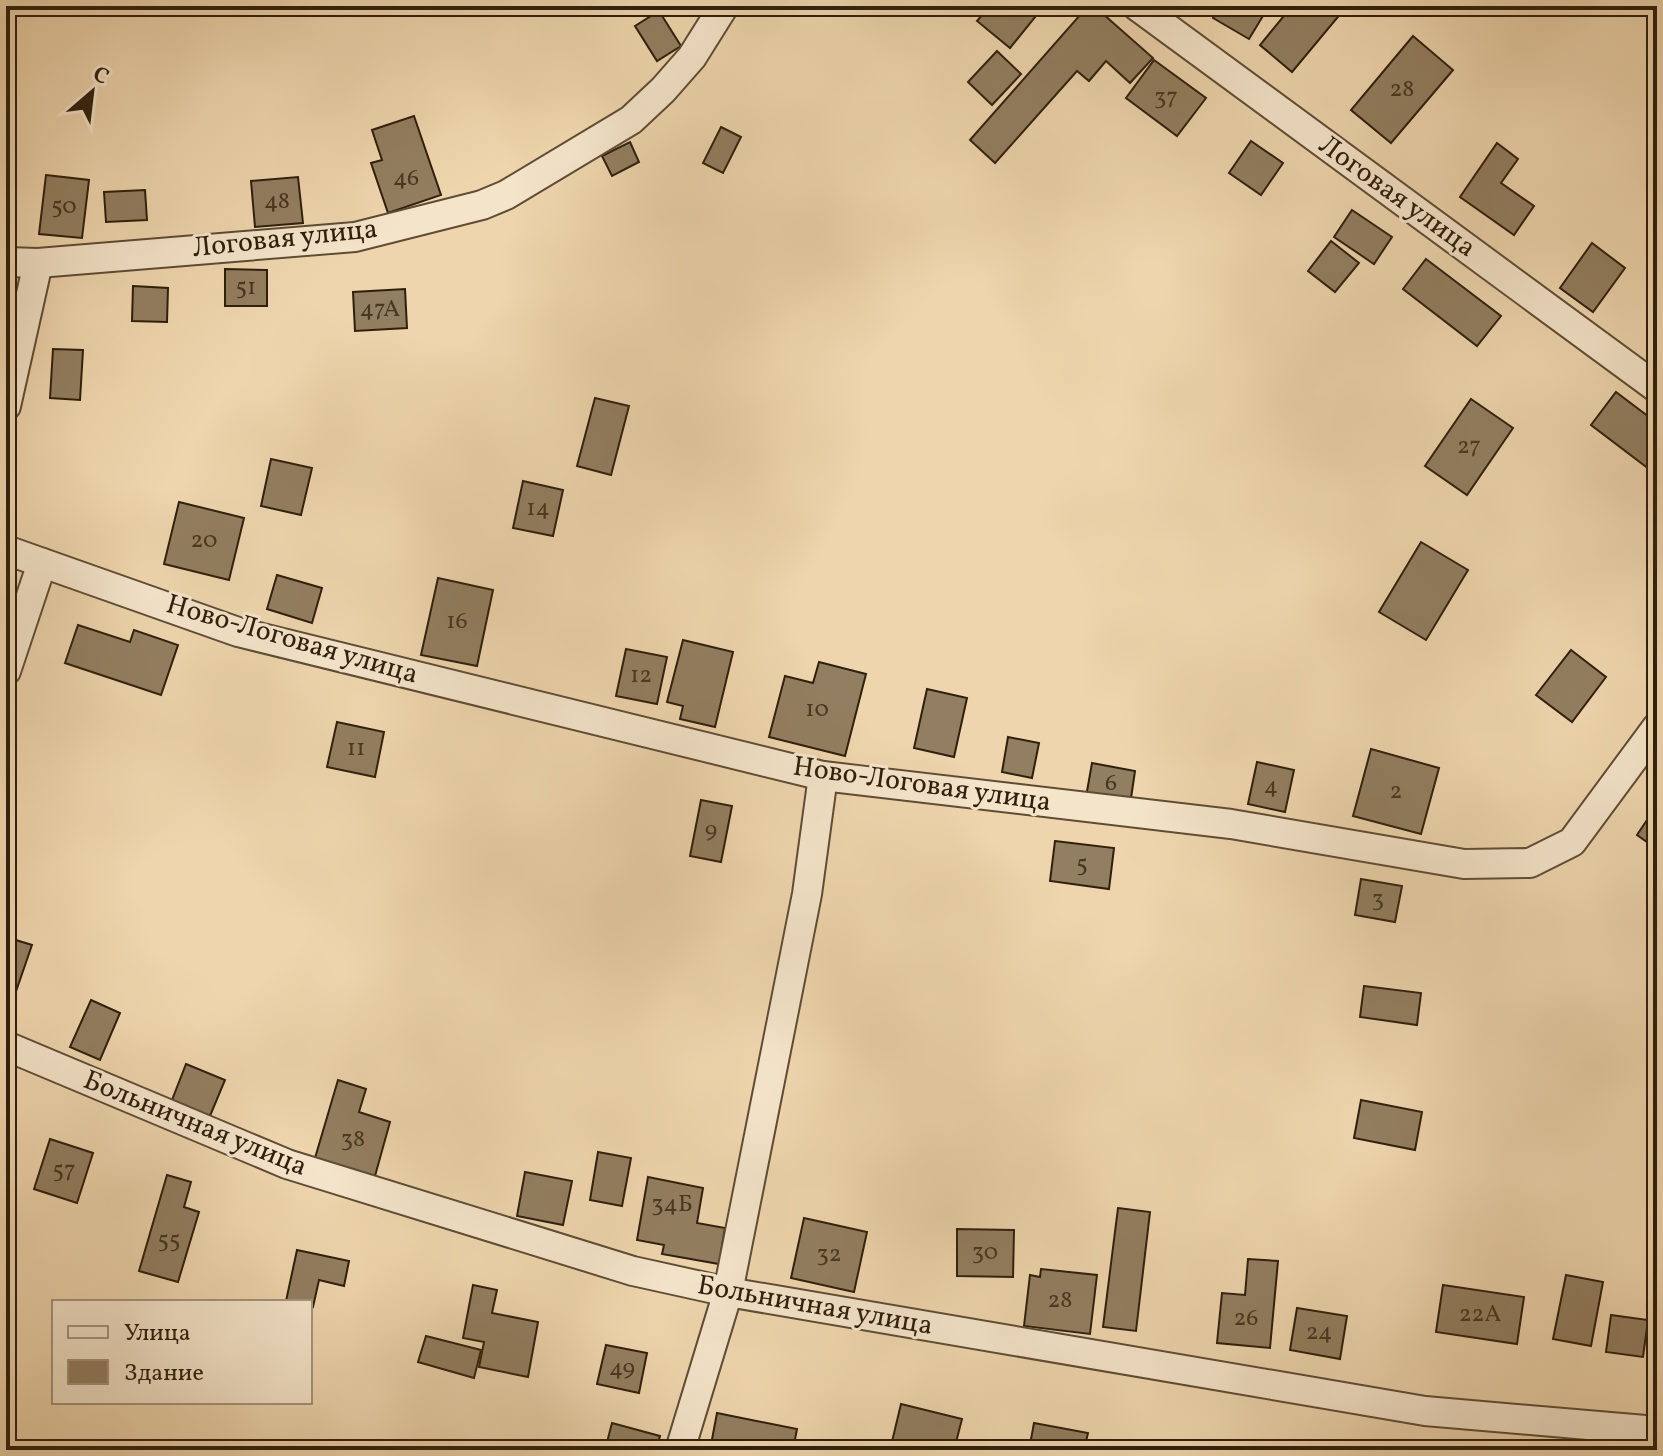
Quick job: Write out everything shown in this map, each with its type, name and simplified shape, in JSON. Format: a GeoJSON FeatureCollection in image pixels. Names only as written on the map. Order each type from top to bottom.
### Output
{"type":"FeatureCollection","features":[{"type":"Feature","properties":{"kind":"street","name":"Логовая улица"},"geometry":{"type":"LineString","coordinates":[[6,262],[38,263],[355,237],[482,205],[506,195],[631,120],[692,57],[724,6]]}},
{"type":"Feature","properties":{"kind":"street","name":"Логовая улица"},"geometry":{"type":"LineString","coordinates":[[1137,6],[1657,388]]}},
{"type":"Feature","properties":{"kind":"street"},"geometry":{"type":"LineString","coordinates":[[6,406],[38,263]]}},
{"type":"Feature","properties":{"kind":"street","name":"Ново-Логовая улица"},"geometry":{"type":"LineString","coordinates":[[6,550],[238,632],[823,776],[1231,824],[1464,864],[1530,863],[1572,842],[1657,727]]}},
{"type":"Feature","properties":{"kind":"street"},"geometry":{"type":"LineString","coordinates":[[6,671],[42,563]]}},
{"type":"Feature","properties":{"kind":"street"},"geometry":{"type":"LineString","coordinates":[[680,1450],[728,1292],[807,894],[823,776]]}},
{"type":"Feature","properties":{"kind":"street","name":"Больничная улица"},"geometry":{"type":"LineString","coordinates":[[6,1046],[287,1164],[633,1271],[728,1292],[1425,1411],[1657,1431]]}},
{"type":"Feature","properties":{"kind":"building"},"geometry":{"type":"Polygon","coordinates":[[[990,6],[1044,6],[1010,48],[977,21],[990,6]]]}},
{"type":"Feature","properties":{"kind":"building"},"geometry":{"type":"Polygon","coordinates":[[[1088,6],[1094,6],[1153,58],[1130,83],[1106,61],[1089,81],[1077,71],[995,163],[970,140],[1088,6]]]}},
{"type":"Feature","properties":{"kind":"building"},"geometry":{"type":"Polygon","coordinates":[[[1220,6],[1269,6],[1249,39],[1213,18],[1220,6]]]}},
{"type":"Feature","properties":{"kind":"building"},"geometry":{"type":"Polygon","coordinates":[[[1292,6],[1347,6],[1292,72],[1260,45],[1292,6]]]}},
{"type":"Feature","properties":{"kind":"building"},"geometry":{"type":"Polygon","coordinates":[[[659,11],[681,46],[657,61],[635,26],[659,11]]]}},
{"type":"Feature","properties":{"kind":"building"},"geometry":{"type":"Polygon","coordinates":[[[1413,36],[1453,70],[1391,143],[1351,110],[1413,36]]]}},
{"type":"Feature","properties":{"kind":"building"},"geometry":{"type":"Polygon","coordinates":[[[997,51],[1021,74],[992,105],[968,82],[997,51]]]}},
{"type":"Feature","properties":{"kind":"building"},"geometry":{"type":"Polygon","coordinates":[[[1154,60],[1206,98],[1177,136],[1126,98],[1154,60]]]}},
{"type":"Feature","properties":{"kind":"building"},"geometry":{"type":"Polygon","coordinates":[[[414,116],[441,195],[388,213],[371,163],[382,160],[372,130],[414,116]]]}},
{"type":"Feature","properties":{"kind":"building"},"geometry":{"type":"Polygon","coordinates":[[[721,127],[741,137],[723,173],[703,163],[721,127]]]}},
{"type":"Feature","properties":{"kind":"building"},"geometry":{"type":"Polygon","coordinates":[[[1251,141],[1283,163],[1261,195],[1229,173],[1251,141]]]}},
{"type":"Feature","properties":{"kind":"building"},"geometry":{"type":"Polygon","coordinates":[[[630,142],[639,162],[612,176],[602,156],[630,142]]]}},
{"type":"Feature","properties":{"kind":"building"},"geometry":{"type":"Polygon","coordinates":[[[1497,143],[1518,159],[1501,183],[1534,206],[1514,235],[1460,197],[1497,143]]]}},
{"type":"Feature","properties":{"kind":"building"},"geometry":{"type":"Polygon","coordinates":[[[46,175],[89,180],[82,238],[39,234],[46,175]]]}},
{"type":"Feature","properties":{"kind":"building"},"geometry":{"type":"Polygon","coordinates":[[[298,177],[303,223],[255,227],[251,181],[298,177]]]}},
{"type":"Feature","properties":{"kind":"building"},"geometry":{"type":"Polygon","coordinates":[[[145,190],[147,220],[106,222],[104,192],[145,190]]]}},
{"type":"Feature","properties":{"kind":"building"},"geometry":{"type":"Polygon","coordinates":[[[1352,210],[1392,237],[1374,264],[1334,237],[1352,210]]]}},
{"type":"Feature","properties":{"kind":"building"},"geometry":{"type":"Polygon","coordinates":[[[1331,241],[1359,263],[1335,292],[1308,271],[1331,241]]]}},
{"type":"Feature","properties":{"kind":"building"},"geometry":{"type":"Polygon","coordinates":[[[1592,243],[1625,268],[1593,312],[1560,288],[1592,243]]]}},
{"type":"Feature","properties":{"kind":"building"},"geometry":{"type":"Polygon","coordinates":[[[1426,259],[1501,316],[1477,346],[1403,289],[1426,259]]]}},
{"type":"Feature","properties":{"kind":"building"},"geometry":{"type":"Polygon","coordinates":[[[225,269],[267,270],[267,306],[225,306],[225,269]]]}},
{"type":"Feature","properties":{"kind":"building"},"geometry":{"type":"Polygon","coordinates":[[[133,286],[168,288],[167,322],[132,321],[133,286]]]}},
{"type":"Feature","properties":{"kind":"building"},"geometry":{"type":"Polygon","coordinates":[[[405,289],[407,328],[355,331],[353,292],[405,289]]]}},
{"type":"Feature","properties":{"kind":"building"},"geometry":{"type":"Polygon","coordinates":[[[53,349],[83,350],[80,400],[50,398],[53,349]]]}},
{"type":"Feature","properties":{"kind":"building"},"geometry":{"type":"Polygon","coordinates":[[[1616,392],[1657,423],[1657,458],[1649,469],[1591,425],[1616,392]]]}},
{"type":"Feature","properties":{"kind":"building"},"geometry":{"type":"Polygon","coordinates":[[[595,398],[629,406],[611,475],[577,466],[595,398]]]}},
{"type":"Feature","properties":{"kind":"building"},"geometry":{"type":"Polygon","coordinates":[[[1471,399],[1513,428],[1467,495],[1425,466],[1471,399]]]}},
{"type":"Feature","properties":{"kind":"building"},"geometry":{"type":"Polygon","coordinates":[[[271,459],[312,468],[301,515],[261,506],[271,459]]]}},
{"type":"Feature","properties":{"kind":"building"},"geometry":{"type":"Polygon","coordinates":[[[523,481],[563,490],[553,536],[513,528],[523,481]]]}},
{"type":"Feature","properties":{"kind":"building"},"geometry":{"type":"Polygon","coordinates":[[[179,502],[244,518],[229,580],[164,564],[179,502]]]}},
{"type":"Feature","properties":{"kind":"building"},"geometry":{"type":"Polygon","coordinates":[[[1421,542],[1468,570],[1426,640],[1379,612],[1421,542]]]}},
{"type":"Feature","properties":{"kind":"building"},"geometry":{"type":"Polygon","coordinates":[[[277,575],[322,588],[312,623],[267,609],[277,575]]]}},
{"type":"Feature","properties":{"kind":"building"},"geometry":{"type":"Polygon","coordinates":[[[438,578],[493,590],[477,666],[421,655],[438,578]]]}},
{"type":"Feature","properties":{"kind":"building"},"geometry":{"type":"Polygon","coordinates":[[[78,625],[130,642],[134,630],[178,645],[161,695],[65,663],[78,625]]]}},
{"type":"Feature","properties":{"kind":"building"},"geometry":{"type":"Polygon","coordinates":[[[683,640],[733,652],[715,727],[680,719],[683,706],[667,702],[683,640]]]}},
{"type":"Feature","properties":{"kind":"building"},"geometry":{"type":"Polygon","coordinates":[[[626,649],[667,657],[657,704],[616,696],[626,649]]]}},
{"type":"Feature","properties":{"kind":"building"},"geometry":{"type":"Polygon","coordinates":[[[1571,650],[1606,677],[1572,722],[1536,695],[1571,650]]]}},
{"type":"Feature","properties":{"kind":"building"},"geometry":{"type":"Polygon","coordinates":[[[819,662],[866,674],[845,756],[769,737],[785,676],[813,683],[819,662]]]}},
{"type":"Feature","properties":{"kind":"building"},"geometry":{"type":"Polygon","coordinates":[[[927,689],[967,698],[954,757],[914,748],[927,689]]]}},
{"type":"Feature","properties":{"kind":"building"},"geometry":{"type":"Polygon","coordinates":[[[337,722],[384,732],[375,777],[327,767],[337,722]]]}},
{"type":"Feature","properties":{"kind":"building"},"geometry":{"type":"Polygon","coordinates":[[[1008,737],[1039,743],[1032,778],[1002,772],[1008,737]]]}},
{"type":"Feature","properties":{"kind":"building"},"geometry":{"type":"Polygon","coordinates":[[[1371,749],[1439,768],[1421,834],[1353,816],[1371,749]]]}},
{"type":"Feature","properties":{"kind":"building"},"geometry":{"type":"Polygon","coordinates":[[[1257,762],[1294,770],[1285,812],[1248,804],[1257,762]]]}},
{"type":"Feature","properties":{"kind":"building"},"geometry":{"type":"Polygon","coordinates":[[[1092,763],[1135,771],[1130,805],[1086,797],[1092,763]]]}},
{"type":"Feature","properties":{"kind":"building"},"geometry":{"type":"Polygon","coordinates":[[[701,800],[732,806],[721,862],[690,856],[701,800]]]}},
{"type":"Feature","properties":{"kind":"building"},"geometry":{"type":"Polygon","coordinates":[[[1657,805],[1657,849],[1637,835],[1657,805]]]}},
{"type":"Feature","properties":{"kind":"building"},"geometry":{"type":"Polygon","coordinates":[[[1055,841],[1114,848],[1109,889],[1050,881],[1055,841]]]}},
{"type":"Feature","properties":{"kind":"building"},"geometry":{"type":"Polygon","coordinates":[[[1361,879],[1402,886],[1395,922],[1355,915],[1361,879]]]}},
{"type":"Feature","properties":{"kind":"building"},"geometry":{"type":"Polygon","coordinates":[[[6,910],[15,913],[6,937],[6,910]]]}},
{"type":"Feature","properties":{"kind":"building"},"geometry":{"type":"Polygon","coordinates":[[[6,937],[32,945],[13,1000],[6,998],[6,937]]]}},
{"type":"Feature","properties":{"kind":"building"},"geometry":{"type":"Polygon","coordinates":[[[1364,986],[1421,993],[1417,1025],[1360,1017],[1364,986]]]}},
{"type":"Feature","properties":{"kind":"building"},"geometry":{"type":"Polygon","coordinates":[[[91,1000],[120,1013],[100,1060],[70,1047],[91,1000]]]}},
{"type":"Feature","properties":{"kind":"building"},"geometry":{"type":"Polygon","coordinates":[[[186,1064],[225,1080],[210,1116],[172,1100],[186,1064]]]}},
{"type":"Feature","properties":{"kind":"building"},"geometry":{"type":"Polygon","coordinates":[[[338,1080],[366,1089],[359,1112],[390,1122],[375,1176],[315,1158],[338,1080]]]}},
{"type":"Feature","properties":{"kind":"building"},"geometry":{"type":"Polygon","coordinates":[[[1361,1100],[1422,1112],[1415,1150],[1354,1138],[1361,1100]]]}},
{"type":"Feature","properties":{"kind":"building"},"geometry":{"type":"Polygon","coordinates":[[[50,1139],[93,1153],[77,1203],[34,1189],[50,1139]]]}},
{"type":"Feature","properties":{"kind":"building"},"geometry":{"type":"Polygon","coordinates":[[[598,1152],[631,1158],[622,1206],[590,1200],[598,1152]]]}},
{"type":"Feature","properties":{"kind":"building"},"geometry":{"type":"Polygon","coordinates":[[[525,1172],[572,1181],[563,1225],[517,1216],[525,1172]]]}},
{"type":"Feature","properties":{"kind":"building"},"geometry":{"type":"Polygon","coordinates":[[[167,1175],[191,1182],[184,1207],[199,1212],[178,1282],[139,1271],[167,1175]]]}},
{"type":"Feature","properties":{"kind":"building"},"geometry":{"type":"Polygon","coordinates":[[[648,1177],[703,1188],[697,1223],[725,1228],[719,1264],[662,1254],[664,1245],[637,1240],[648,1177]]]}},
{"type":"Feature","properties":{"kind":"building"},"geometry":{"type":"Polygon","coordinates":[[[1118,1208],[1150,1212],[1136,1331],[1103,1327],[1118,1208]]]}},
{"type":"Feature","properties":{"kind":"building"},"geometry":{"type":"Polygon","coordinates":[[[804,1218],[867,1232],[854,1292],[791,1278],[804,1218]]]}},
{"type":"Feature","properties":{"kind":"building"},"geometry":{"type":"Polygon","coordinates":[[[957,1229],[1014,1230],[1013,1277],[957,1276],[957,1229]]]}},
{"type":"Feature","properties":{"kind":"building"},"geometry":{"type":"Polygon","coordinates":[[[297,1250],[349,1261],[344,1286],[319,1280],[313,1307],[312,1300],[286,1300],[297,1250]]]}},
{"type":"Feature","properties":{"kind":"building"},"geometry":{"type":"Polygon","coordinates":[[[1248,1259],[1278,1261],[1270,1348],[1217,1343],[1222,1293],[1245,1295],[1248,1259]]]}},
{"type":"Feature","properties":{"kind":"building"},"geometry":{"type":"Polygon","coordinates":[[[1041,1269],[1097,1275],[1090,1334],[1024,1326],[1030,1275],[1040,1277],[1041,1269]]]}},
{"type":"Feature","properties":{"kind":"building"},"geometry":{"type":"Polygon","coordinates":[[[1566,1275],[1603,1282],[1591,1346],[1553,1339],[1566,1275]]]}},
{"type":"Feature","properties":{"kind":"building"},"geometry":{"type":"Polygon","coordinates":[[[473,1285],[497,1290],[492,1313],[538,1322],[528,1377],[479,1367],[484,1342],[463,1338],[473,1285]]]}},
{"type":"Feature","properties":{"kind":"building"},"geometry":{"type":"Polygon","coordinates":[[[1443,1285],[1524,1297],[1517,1344],[1436,1332],[1443,1285]]]}},
{"type":"Feature","properties":{"kind":"building"},"geometry":{"type":"Polygon","coordinates":[[[1297,1308],[1347,1316],[1340,1359],[1290,1350],[1297,1308]]]}},
{"type":"Feature","properties":{"kind":"building"},"geometry":{"type":"Polygon","coordinates":[[[1611,1315],[1648,1320],[1643,1357],[1606,1352],[1611,1315]]]}},
{"type":"Feature","properties":{"kind":"building"},"geometry":{"type":"Polygon","coordinates":[[[426,1336],[481,1350],[474,1378],[418,1362],[426,1336]]]}},
{"type":"Feature","properties":{"kind":"building"},"geometry":{"type":"Polygon","coordinates":[[[606,1345],[647,1353],[639,1393],[597,1384],[606,1345]]]}},
{"type":"Feature","properties":{"kind":"building"},"geometry":{"type":"Polygon","coordinates":[[[901,1404],[962,1419],[954,1450],[890,1450],[901,1404]]]}},
{"type":"Feature","properties":{"kind":"building"},"geometry":{"type":"Polygon","coordinates":[[[717,1413],[797,1429],[793,1450],[710,1450],[717,1413]]]}},
{"type":"Feature","properties":{"kind":"building"},"geometry":{"type":"Polygon","coordinates":[[[612,1423],[660,1436],[656,1450],[605,1450],[612,1423]]]}},
{"type":"Feature","properties":{"kind":"building"},"geometry":{"type":"Polygon","coordinates":[[[1034,1423],[1088,1433],[1084,1450],[1029,1450],[1034,1423]]]}}]}
